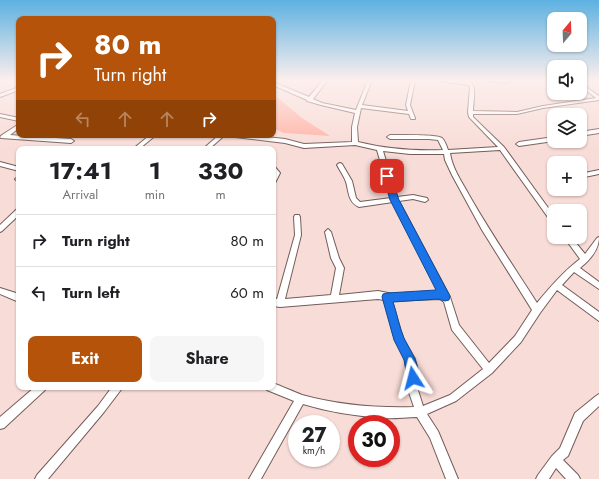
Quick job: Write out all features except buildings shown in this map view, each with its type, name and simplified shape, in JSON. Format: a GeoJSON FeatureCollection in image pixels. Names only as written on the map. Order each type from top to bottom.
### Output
{"type":"FeatureCollection","features":[{"type":"Feature","properties":{"kind":"street"},"geometry":{"type":"LineString","coordinates":[[317,102],[358,112]]}},
{"type":"Feature","properties":{"kind":"street"},"geometry":{"type":"LineString","coordinates":[[355,143],[353,134],[361,102]]}},
{"type":"Feature","properties":{"kind":"street"},"geometry":{"type":"LineString","coordinates":[[360,106],[411,116],[409,102]]}},
{"type":"Feature","properties":{"kind":"street"},"geometry":{"type":"LineString","coordinates":[[471,102],[471,117],[502,148],[547,211]]}},
{"type":"Feature","properties":{"kind":"street"},"geometry":{"type":"LineString","coordinates":[[470,112],[517,113],[572,102]]}},
{"type":"Feature","properties":{"kind":"street"},"geometry":{"type":"LineString","coordinates":[[0,115],[16,119]]}},
{"type":"Feature","properties":{"kind":"street"},"geometry":{"type":"LineString","coordinates":[[2,137],[16,128]]}},
{"type":"Feature","properties":{"kind":"street"},"geometry":{"type":"LineString","coordinates":[[587,133],[599,130]]}},
{"type":"Feature","properties":{"kind":"street"},"geometry":{"type":"LineString","coordinates":[[2,137],[16,138]]}},
{"type":"Feature","properties":{"kind":"street"},"geometry":{"type":"LineString","coordinates":[[390,137],[429,137],[440,139],[448,153],[448,160],[484,228],[536,310]]}},
{"type":"Feature","properties":{"kind":"street"},"geometry":{"type":"LineString","coordinates":[[19,138],[71,141]]}},
{"type":"Feature","properties":{"kind":"street"},"geometry":{"type":"LineString","coordinates":[[140,146],[149,138]]}},
{"type":"Feature","properties":{"kind":"street"},"geometry":{"type":"LineString","coordinates":[[209,146],[219,138]]}},
{"type":"Feature","properties":{"kind":"street"},"geometry":{"type":"LineString","coordinates":[[260,138],[284,141],[304,146],[355,143],[380,149],[415,153],[448,153],[502,148]]}},
{"type":"Feature","properties":{"kind":"street"},"geometry":{"type":"LineString","coordinates":[[519,144],[547,140]]}},
{"type":"Feature","properties":{"kind":"street"},"geometry":{"type":"LineString","coordinates":[[380,149],[395,200],[447,300],[455,327],[489,370]]}},
{"type":"Feature","properties":{"kind":"street"},"geometry":{"type":"LineString","coordinates":[[0,164],[16,169]]}},
{"type":"Feature","properties":{"kind":"street"},"geometry":{"type":"LineString","coordinates":[[340,165],[349,181],[353,199],[357,204],[360,205],[413,197],[425,200]]}},
{"type":"Feature","properties":{"kind":"street"},"geometry":{"type":"LineString","coordinates":[[587,175],[599,172]]}},
{"type":"Feature","properties":{"kind":"street"},"geometry":{"type":"LineString","coordinates":[[1,227],[16,216]]}},
{"type":"Feature","properties":{"kind":"street"},"geometry":{"type":"LineString","coordinates":[[297,217],[298,235],[276,302],[378,295],[387,297],[438,294],[445,296]]}},
{"type":"Feature","properties":{"kind":"street"},"geometry":{"type":"LineString","coordinates":[[328,232],[335,258],[340,268],[334,298]]}},
{"type":"Feature","properties":{"kind":"street"},"geometry":{"type":"LineString","coordinates":[[276,389],[300,398],[346,409],[384,413],[420,412],[453,398],[489,370],[518,339],[536,310],[556,285],[585,260],[598,243]]}},
{"type":"Feature","properties":{"kind":"street"},"geometry":{"type":"LineString","coordinates":[[572,244],[585,260]]}},
{"type":"Feature","properties":{"kind":"street"},"geometry":{"type":"LineString","coordinates":[[574,268],[599,286]]}},
{"type":"Feature","properties":{"kind":"street"},"geometry":{"type":"LineString","coordinates":[[556,285],[599,317]]}},
{"type":"Feature","properties":{"kind":"street"},"geometry":{"type":"LineString","coordinates":[[0,291],[16,297]]}},
{"type":"Feature","properties":{"kind":"street"},"geometry":{"type":"LineString","coordinates":[[387,297],[399,340],[410,358],[413,378],[411,384],[420,412],[434,435],[452,479]]}},
{"type":"Feature","properties":{"kind":"street"},"geometry":{"type":"LineString","coordinates":[[0,424],[39,390]]}},
{"type":"Feature","properties":{"kind":"street"},"geometry":{"type":"LineString","coordinates":[[41,479],[116,390]]}},
{"type":"Feature","properties":{"kind":"street"},"geometry":{"type":"LineString","coordinates":[[256,479],[300,398]]}},
{"type":"Feature","properties":{"kind":"street"},"geometry":{"type":"LineString","coordinates":[[542,479],[564,452],[579,418],[599,399]]}},
{"type":"Feature","properties":{"kind":"street"},"geometry":{"type":"LineString","coordinates":[[556,460],[574,479]]}},
{"type":"Feature","properties":{"kind":"shaded area"},"geometry":{"type":"Polygon","coordinates":[[[276,102],[283,102],[302,118],[330,136],[284,133],[276,129],[276,102]]]}},
{"type":"Feature","properties":{"kind":"route"},"geometry":{"type":"LineString","coordinates":[[387,176],[395,200],[445,296],[438,294],[393,298],[387,297],[399,340],[410,358],[413,378]]}}]}
